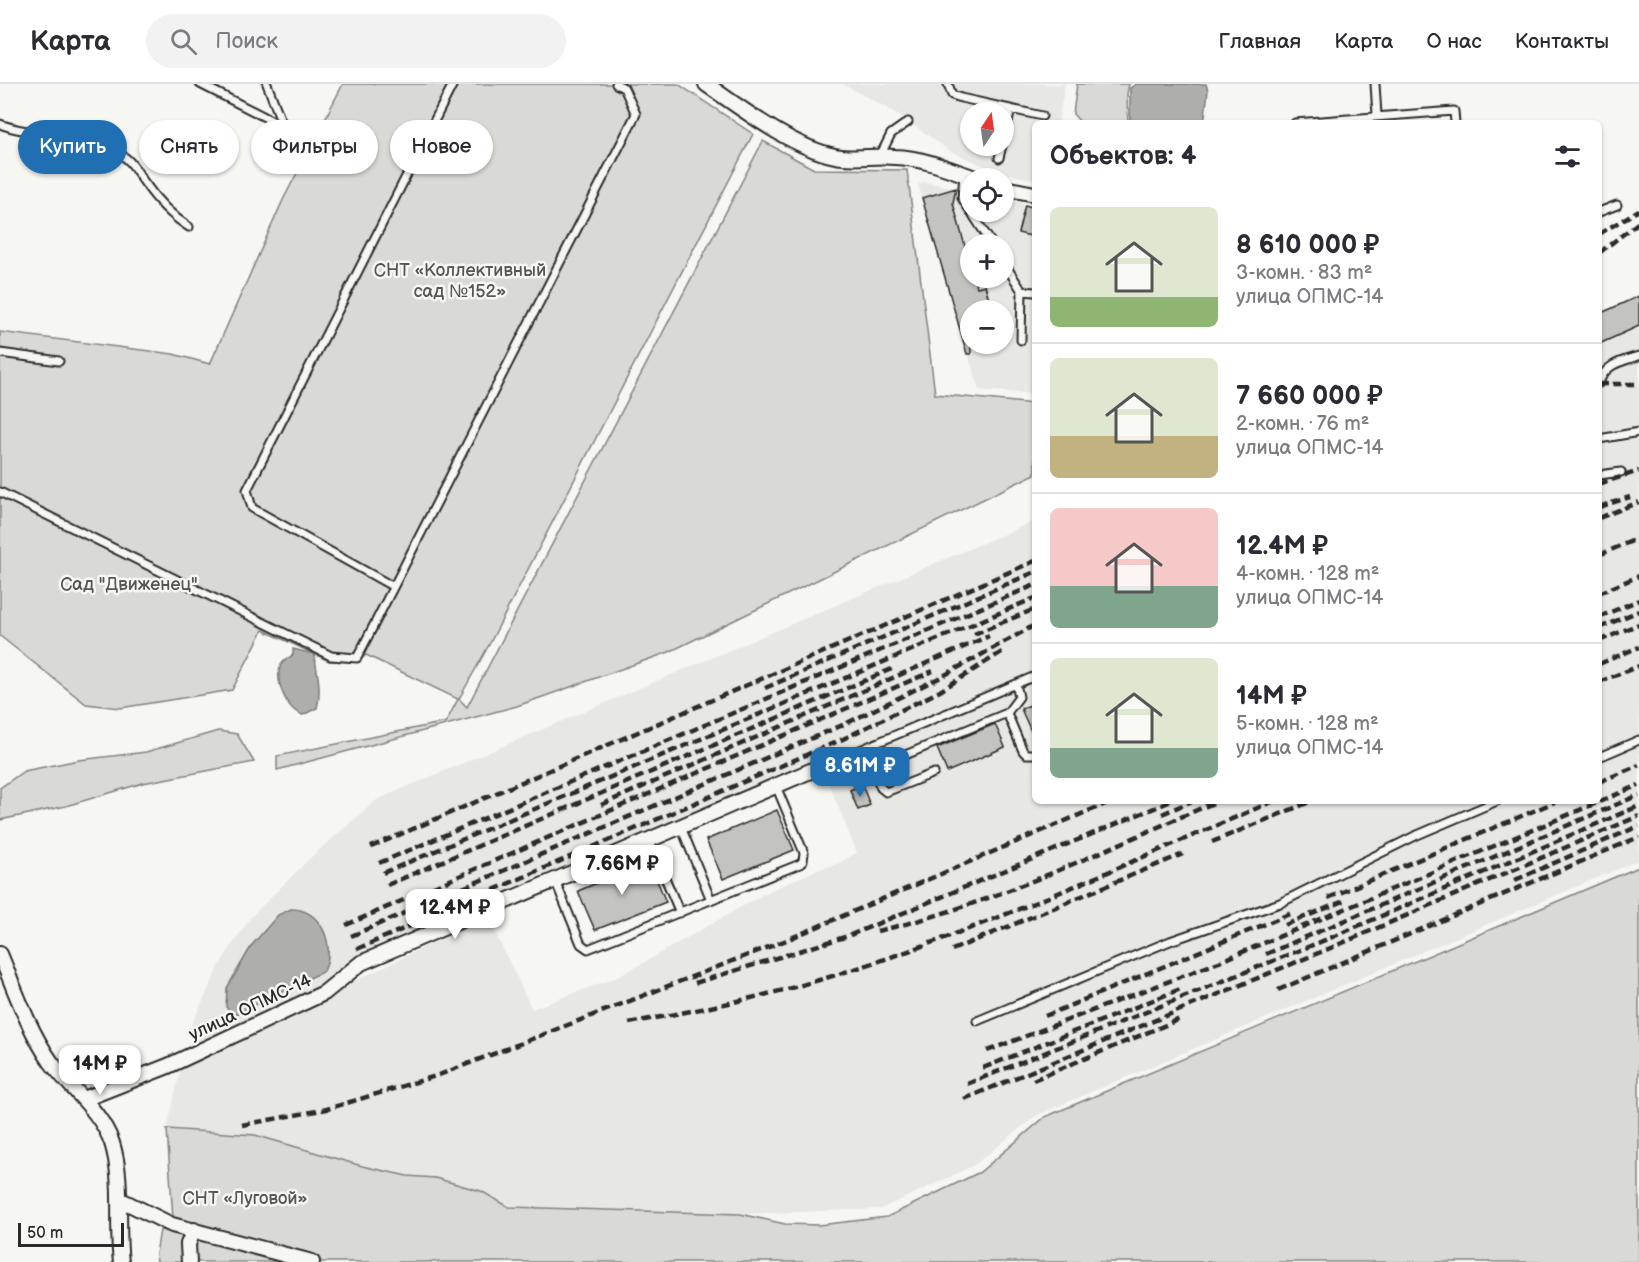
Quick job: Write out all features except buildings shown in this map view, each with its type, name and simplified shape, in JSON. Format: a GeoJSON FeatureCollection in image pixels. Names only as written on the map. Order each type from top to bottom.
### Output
{"type":"FeatureCollection","features":[{"type":"Feature","properties":{"kind":"street"},"geometry":{"type":"LineString","coordinates":[[706,84],[760,121],[821,152],[850,157],[880,156],[923,161],[960,174]]}},
{"type":"Feature","properties":{"kind":"street"},"geometry":{"type":"LineString","coordinates":[[1014,190],[1032,193]]}},
{"type":"Feature","properties":{"kind":"street","name":"улица ОПМС-14"},"geometry":{"type":"LineString","coordinates":[[84,1099],[168,1066],[324,993],[361,963],[829,764]]}},
{"type":"Feature","properties":{"kind":"street"},"geometry":{"type":"LineString","coordinates":[[0,954],[33,1032],[57,1069],[84,1099],[111,1141],[117,1164],[118,1235],[121,1262]]}},
{"type":"Feature","properties":{"kind":"street"},"geometry":{"type":"LineString","coordinates":[[119,1199],[160,1221],[312,1262]]}},
{"type":"Feature","properties":{"kind":"street"},"geometry":{"type":"LineString","coordinates":[[189,1262],[188,1244],[194,1230]]}},
{"type":"Feature","properties":{"kind":"lane"},"geometry":{"type":"LineString","coordinates":[[200,84],[271,120]]}},
{"type":"Feature","properties":{"kind":"lane"},"geometry":{"type":"LineString","coordinates":[[267,84],[281,120]]}},
{"type":"Feature","properties":{"kind":"lane"},"geometry":{"type":"LineString","coordinates":[[392,586],[252,508],[247,490],[453,84]]}},
{"type":"Feature","properties":{"kind":"lane"},"geometry":{"type":"LineString","coordinates":[[0,492],[331,656],[357,658],[636,114],[624,88],[616,84]]}},
{"type":"Feature","properties":{"kind":"lane"},"geometry":{"type":"LineString","coordinates":[[948,84],[952,95],[982,102]]}},
{"type":"Feature","properties":{"kind":"lane"},"geometry":{"type":"LineString","coordinates":[[1375,84],[1377,115]]}},
{"type":"Feature","properties":{"kind":"lane"},"geometry":{"type":"LineString","coordinates":[[1014,110],[1042,117]]}},
{"type":"Feature","properties":{"kind":"lane"},"geometry":{"type":"LineString","coordinates":[[1326,120],[1454,111],[1455,120]]}},
{"type":"Feature","properties":{"kind":"lane"},"geometry":{"type":"LineString","coordinates":[[880,156],[891,134],[908,122]]}},
{"type":"Feature","properties":{"kind":"lane"},"geometry":{"type":"LineString","coordinates":[[0,124],[15,130],[61,134],[98,141],[128,160],[171,216],[189,227]]}},
{"type":"Feature","properties":{"kind":"lane"},"geometry":{"type":"LineString","coordinates":[[1602,211],[1617,205]]}},
{"type":"Feature","properties":{"kind":"lane"},"geometry":{"type":"LineString","coordinates":[[1014,279],[1022,291],[1021,340]]}},
{"type":"Feature","properties":{"kind":"lane"},"geometry":{"type":"LineString","coordinates":[[1022,291],[1032,292]]}},
{"type":"Feature","properties":{"kind":"lane"},"geometry":{"type":"LineString","coordinates":[[0,353],[59,361]]}},
{"type":"Feature","properties":{"kind":"lane"},"geometry":{"type":"LineString","coordinates":[[1602,376],[1605,370],[1611,366],[1639,356]]}},
{"type":"Feature","properties":{"kind":"lane"},"geometry":{"type":"LineString","coordinates":[[1602,438],[1639,432]]}},
{"type":"Feature","properties":{"kind":"lane"},"geometry":{"type":"LineString","coordinates":[[1602,475],[1622,472]]}},
{"type":"Feature","properties":{"kind":"lane"},"geometry":{"type":"LineString","coordinates":[[1016,684],[1019,697],[1007,713],[847,778],[829,764],[1016,684],[1032,677]]}},
{"type":"Feature","properties":{"kind":"lane"},"geometry":{"type":"LineString","coordinates":[[1007,713],[1023,751],[1026,754],[1032,754]]}},
{"type":"Feature","properties":{"kind":"lane"},"geometry":{"type":"LineString","coordinates":[[1602,756],[1639,740]]}},
{"type":"Feature","properties":{"kind":"lane"},"geometry":{"type":"LineString","coordinates":[[873,769],[880,788],[886,792],[934,773]]}},
{"type":"Feature","properties":{"kind":"lane"},"geometry":{"type":"LineString","coordinates":[[555,880],[581,944],[588,949],[803,861],[804,854],[776,786]]}},
{"type":"Feature","properties":{"kind":"lane"},"geometry":{"type":"LineString","coordinates":[[977,1021],[1170,941],[1281,903],[1415,836],[1490,804]]}},
{"type":"Feature","properties":{"kind":"lane"},"geometry":{"type":"LineString","coordinates":[[681,826],[711,900]]}},
{"type":"Feature","properties":{"kind":"lane"},"geometry":{"type":"LineString","coordinates":[[649,840],[680,913]]}},
{"type":"Feature","properties":{"kind":"shaded area"},"geometry":{"type":"Polygon","coordinates":[[[843,84],[1065,84],[1059,120],[1032,120],[1032,179],[1014,175],[1014,168],[989,168],[962,156],[1014,156],[1014,102],[960,102],[960,155],[950,151],[901,116],[843,84]]]}},
{"type":"Feature","properties":{"kind":"shaded area"},"geometry":{"type":"Polygon","coordinates":[[[1136,84],[1206,84],[1208,91],[1204,120],[1130,120],[1130,88],[1136,84]]]}},
{"type":"Feature","properties":{"kind":"shaded area"},"geometry":{"type":"Polygon","coordinates":[[[925,182],[960,189],[960,222],[1014,222],[1014,201],[1032,207],[1032,394],[979,390],[968,354],[1014,354],[1014,300],[960,300],[960,326],[918,184],[925,182]]]}},
{"type":"Feature","properties":{"kind":"shaded area"},"geometry":{"type":"Polygon","coordinates":[[[1639,296],[1639,860],[1037,1115],[973,1166],[881,1209],[740,1214],[508,1207],[481,1191],[435,1178],[407,1176],[362,1166],[255,1135],[167,1129],[181,1067],[487,916],[532,1009],[620,976],[771,890],[837,864],[857,853],[827,779],[824,780],[820,772],[823,767],[817,757],[194,1045],[189,1030],[222,961],[250,918],[311,857],[378,799],[1032,522],[1032,804],[1602,804],[1602,313],[1639,296]]]}},
{"type":"Feature","properties":{"kind":"shaded area"},"geometry":{"type":"Polygon","coordinates":[[[293,649],[314,654],[318,674],[317,708],[303,715],[291,707],[280,686],[281,665],[293,655],[293,649]]]}},
{"type":"Feature","properties":{"kind":"shaded area"},"geometry":{"type":"Polygon","coordinates":[[[291,909],[302,910],[311,915],[324,931],[328,951],[324,971],[237,1014],[231,1013],[226,1007],[227,988],[252,945],[278,915],[291,909]]]}},
{"type":"Feature","properties":{"kind":"green space"},"geometry":{"type":"Polygon","coordinates":[[[343,84],[678,84],[753,134],[459,699],[467,707],[763,141],[814,169],[907,170],[935,394],[1032,404],[1032,475],[669,652],[517,706],[277,770],[277,756],[446,722],[458,699],[366,655],[358,662],[329,661],[263,630],[232,690],[120,708],[86,704],[0,636],[0,332],[173,354],[210,364],[296,174],[378,174],[378,120],[324,120],[343,84]]]}},
{"type":"Feature","properties":{"kind":"green space"},"geometry":{"type":"Polygon","coordinates":[[[1077,84],[1129,84],[1128,120],[1078,120],[1073,114],[1077,84]]]}},
{"type":"Feature","properties":{"kind":"green space"},"geometry":{"type":"Polygon","coordinates":[[[218,731],[237,734],[254,762],[143,783],[66,806],[0,820],[0,788],[24,771],[79,760],[146,752],[218,731]]]}},
{"type":"Feature","properties":{"kind":"green space","name":"СНТ «Луговой»"},"geometry":{"type":"Polygon","coordinates":[[[1639,867],[1639,1262],[157,1262],[160,1230],[186,1233],[184,1221],[173,1219],[167,1129],[255,1135],[362,1166],[407,1176],[435,1178],[481,1191],[509,1207],[740,1214],[785,1224],[819,1225],[887,1217],[980,1172],[1045,1117],[1639,867]]]}},
{"type":"Feature","properties":{"kind":"railway"},"geometry":{"type":"LineString","coordinates":[[1602,232],[1639,210]]}},
{"type":"Feature","properties":{"kind":"railway"},"geometry":{"type":"LineString","coordinates":[[1602,251],[1639,222]]}},
{"type":"Feature","properties":{"kind":"railway"},"geometry":{"type":"LineString","coordinates":[[1602,384],[1639,384]]}},
{"type":"Feature","properties":{"kind":"railway"},"geometry":{"type":"LineString","coordinates":[[1602,483],[1639,471]]}},
{"type":"Feature","properties":{"kind":"railway"},"geometry":{"type":"LineString","coordinates":[[1602,506],[1630,497]]}},
{"type":"Feature","properties":{"kind":"railway"},"geometry":{"type":"LineString","coordinates":[[1602,517],[1639,502]]}},
{"type":"Feature","properties":{"kind":"railway"},"geometry":{"type":"LineString","coordinates":[[1602,554],[1639,538]]}},
{"type":"Feature","properties":{"kind":"railway"},"geometry":{"type":"LineString","coordinates":[[371,847],[1032,562]]}},
{"type":"Feature","properties":{"kind":"railway"},"geometry":{"type":"LineString","coordinates":[[765,688],[1032,573]]}},
{"type":"Feature","properties":{"kind":"railway"},"geometry":{"type":"LineString","coordinates":[[1602,592],[1639,576]]}},
{"type":"Feature","properties":{"kind":"railway"},"geometry":{"type":"LineString","coordinates":[[379,863],[1032,586]]}},
{"type":"Feature","properties":{"kind":"railway"},"geometry":{"type":"LineString","coordinates":[[383,873],[1032,599]]}},
{"type":"Feature","properties":{"kind":"railway"},"geometry":{"type":"LineString","coordinates":[[1602,616],[1639,600]]}},
{"type":"Feature","properties":{"kind":"railway"},"geometry":{"type":"LineString","coordinates":[[974,634],[1032,610]]}},
{"type":"Feature","properties":{"kind":"railway"},"geometry":{"type":"LineString","coordinates":[[1602,627],[1639,611]]}},
{"type":"Feature","properties":{"kind":"railway"},"geometry":{"type":"LineString","coordinates":[[1602,640],[1639,624]]}},
{"type":"Feature","properties":{"kind":"railway"},"geometry":{"type":"LineString","coordinates":[[351,936],[845,724],[943,676],[1032,627]]}},
{"type":"Feature","properties":{"kind":"railway"},"geometry":{"type":"LineString","coordinates":[[601,805],[989,636]]}},
{"type":"Feature","properties":{"kind":"railway"},"geometry":{"type":"LineString","coordinates":[[1602,663],[1639,647]]}},
{"type":"Feature","properties":{"kind":"railway"},"geometry":{"type":"LineString","coordinates":[[357,949],[843,739],[940,691],[1005,650]]}},
{"type":"Feature","properties":{"kind":"railway"},"geometry":{"type":"LineString","coordinates":[[1602,681],[1639,666]]}},
{"type":"Feature","properties":{"kind":"railway"},"geometry":{"type":"LineString","coordinates":[[387,885],[894,668]]}},
{"type":"Feature","properties":{"kind":"railway"},"geometry":{"type":"LineString","coordinates":[[346,925],[933,671]]}},
{"type":"Feature","properties":{"kind":"railway"},"geometry":{"type":"LineString","coordinates":[[1602,781],[1639,765]]}},
{"type":"Feature","properties":{"kind":"railway"},"geometry":{"type":"LineString","coordinates":[[1602,801],[1639,785]]}},
{"type":"Feature","properties":{"kind":"railway"},"geometry":{"type":"LineString","coordinates":[[1266,954],[1639,795]]}},
{"type":"Feature","properties":{"kind":"railway"},"geometry":{"type":"LineString","coordinates":[[242,1125],[327,1109],[439,1075],[784,941],[1105,804]]}},
{"type":"Feature","properties":{"kind":"railway"},"geometry":{"type":"LineString","coordinates":[[695,983],[848,936],[1164,804]]}},
{"type":"Feature","properties":{"kind":"railway"},"geometry":{"type":"LineString","coordinates":[[1162,814],[1185,804]]}},
{"type":"Feature","properties":{"kind":"railway"},"geometry":{"type":"LineString","coordinates":[[877,931],[921,920],[1007,891],[1211,804]]}},
{"type":"Feature","properties":{"kind":"railway"},"geometry":{"type":"LineString","coordinates":[[629,1023],[772,993],[877,962],[1049,897],[1267,804]]}},
{"type":"Feature","properties":{"kind":"railway"},"geometry":{"type":"LineString","coordinates":[[1212,842],[1305,804]]}},
{"type":"Feature","properties":{"kind":"railway"},"geometry":{"type":"LineString","coordinates":[[1328,898],[1550,804]]}},
{"type":"Feature","properties":{"kind":"railway"},"geometry":{"type":"LineString","coordinates":[[987,1051],[1219,962],[1594,804]]}},
{"type":"Feature","properties":{"kind":"railway"},"geometry":{"type":"LineString","coordinates":[[967,1084],[1330,938],[1639,806]]}},
{"type":"Feature","properties":{"kind":"railway"},"geometry":{"type":"LineString","coordinates":[[964,1099],[1333,947],[1639,816]]}},
{"type":"Feature","properties":{"kind":"railway"},"geometry":{"type":"LineString","coordinates":[[1515,880],[1639,826]]}},
{"type":"Feature","properties":{"kind":"railway"},"geometry":{"type":"LineString","coordinates":[[1278,990],[1639,837]]}},
{"type":"Feature","properties":{"kind":"railway"},"geometry":{"type":"LineString","coordinates":[[952,950],[1183,854]]}},
{"type":"Feature","properties":{"kind":"railway"},"geometry":{"type":"LineString","coordinates":[[1285,925],[1344,901]]}},
{"type":"Feature","properties":{"kind":"railway"},"geometry":{"type":"LineString","coordinates":[[1045,1016],[1294,912]]}},
{"type":"Feature","properties":{"kind":"railway"},"geometry":{"type":"LineString","coordinates":[[983,1068],[1183,988]]}},
{"type":"Feature","properties":{"kind":"railway"},"geometry":{"type":"LineString","coordinates":[[1033,1080],[1180,1019]]}},
{"type":"Feature","properties":{"kind":"park label","name":"СНТ «Коллективный сад №152»"},"geometry":{"type":"Point","coordinates":[460,280]}},
{"type":"Feature","properties":{"kind":"park label","name":"Сад \"Движенец\""},"geometry":{"type":"Point","coordinates":[129,584]}}]}
